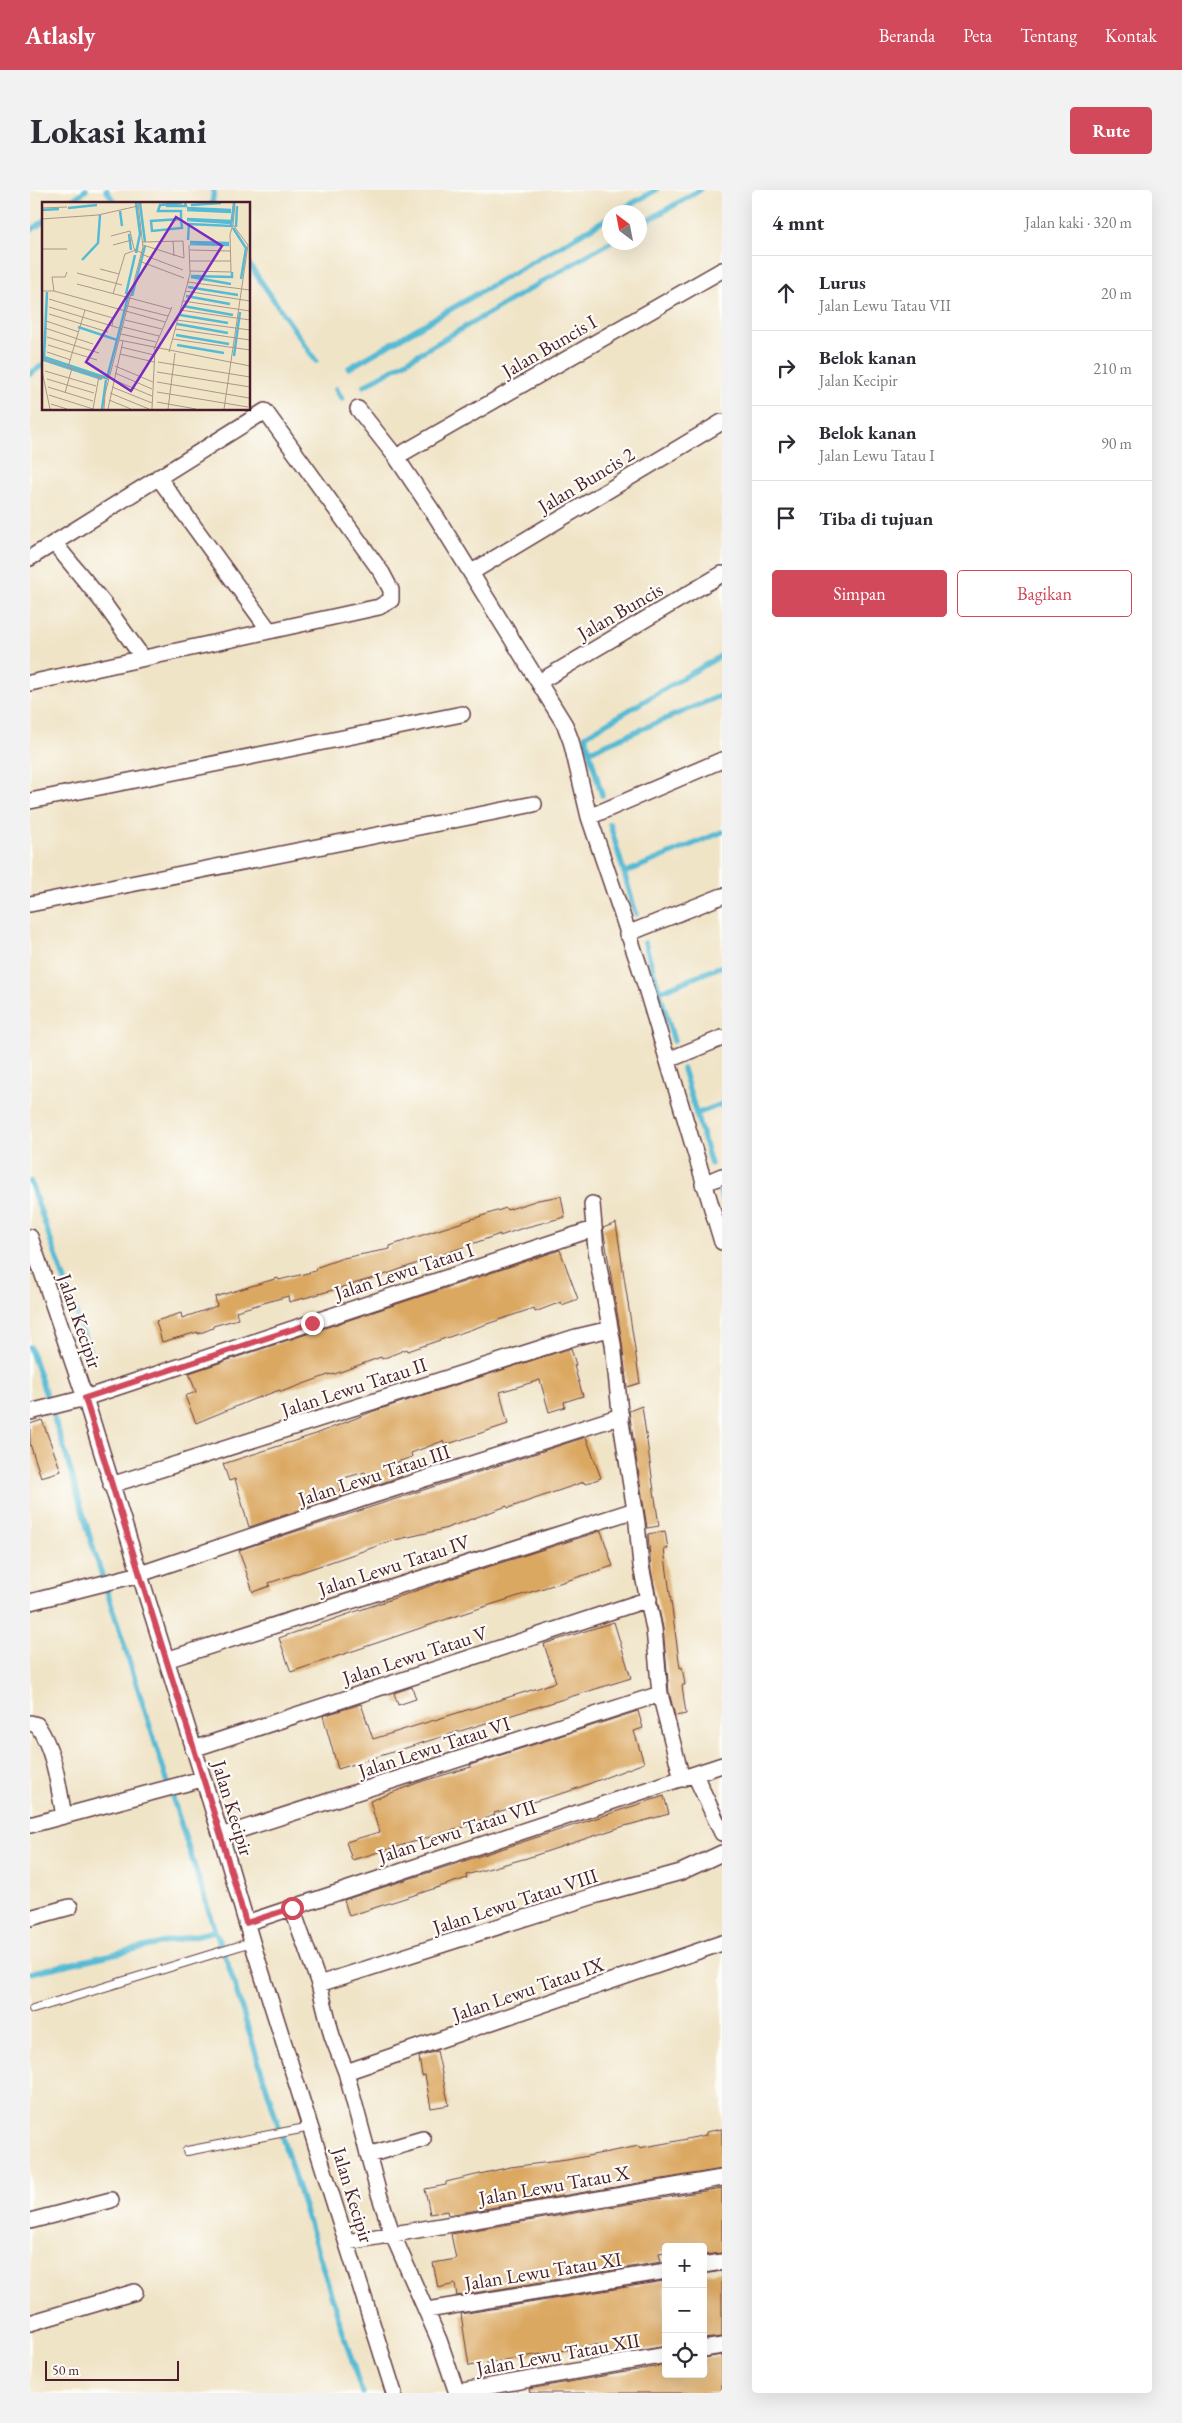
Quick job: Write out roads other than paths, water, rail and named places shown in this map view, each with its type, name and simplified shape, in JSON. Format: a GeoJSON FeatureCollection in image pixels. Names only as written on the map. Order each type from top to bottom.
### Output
{"type":"FeatureCollection","features":[{"type":"Feature","properties":{"kind":"street","name":"Jalan Buncis I"},"geometry":{"type":"LineString","coordinates":[[396,457],[722,270]]}},
{"type":"Feature","properties":{"kind":"street"},"geometry":{"type":"LineString","coordinates":[[358,409],[396,457],[472,572],[558,710],[571,741],[589,817],[668,1060],[703,1184],[722,1242]]}},
{"type":"Feature","properties":{"kind":"street"},"geometry":{"type":"LineString","coordinates":[[30,558],[265,411],[391,590],[391,600],[379,608],[269,630],[30,683]]}},
{"type":"Feature","properties":{"kind":"street","name":"Jalan Buncis 2"},"geometry":{"type":"LineString","coordinates":[[472,572],[722,422]]}},
{"type":"Feature","properties":{"kind":"street"},"geometry":{"type":"LineString","coordinates":[[158,477],[269,630]]}},
{"type":"Feature","properties":{"kind":"street"},"geometry":{"type":"LineString","coordinates":[[55,544],[105,605],[143,658]]}},
{"type":"Feature","properties":{"kind":"street","name":"Jalan Buncis"},"geometry":{"type":"LineString","coordinates":[[539,682],[722,574]]}},
{"type":"Feature","properties":{"kind":"street"},"geometry":{"type":"LineString","coordinates":[[30,801],[462,714]]}},
{"type":"Feature","properties":{"kind":"street"},"geometry":{"type":"LineString","coordinates":[[589,817],[722,760]]}},
{"type":"Feature","properties":{"kind":"street"},"geometry":{"type":"LineString","coordinates":[[30,904],[534,804]]}},
{"type":"Feature","properties":{"kind":"street"},"geometry":{"type":"LineString","coordinates":[[627,934],[722,896]]}},
{"type":"Feature","properties":{"kind":"street"},"geometry":{"type":"LineString","coordinates":[[668,1060],[722,1038]]}},
{"type":"Feature","properties":{"kind":"street"},"geometry":{"type":"LineString","coordinates":[[703,1184],[722,1176]]}},
{"type":"Feature","properties":{"kind":"street"},"geometry":{"type":"LineString","coordinates":[[592,1204],[593,1230],[619,1385],[621,1416],[641,1566],[654,1628],[660,1694],[689,1777],[722,1833]]}},
{"type":"Feature","properties":{"kind":"street","name":"Jalan Lewu Tatau I"},"geometry":{"type":"LineString","coordinates":[[32,1412],[85,1398],[593,1230]]}},
{"type":"Feature","properties":{"kind":"street","name":"Jalan Kecipir"},"geometry":{"type":"LineString","coordinates":[[30,1236],[85,1398],[221,1836],[246,1923],[394,2393]]}},
{"type":"Feature","properties":{"kind":"street","name":"Jalan Lewu Tatau II"},"geometry":{"type":"LineString","coordinates":[[111,1485],[576,1337],[610,1329]]}},
{"type":"Feature","properties":{"kind":"street","name":"Jalan Lewu Tatau III"},"geometry":{"type":"LineString","coordinates":[[30,1602],[114,1579],[140,1574],[392,1489],[621,1416]]}},
{"type":"Feature","properties":{"kind":"street","name":"Jalan Lewu Tatau IV"},"geometry":{"type":"LineString","coordinates":[[166,1660],[635,1510]]}},
{"type":"Feature","properties":{"kind":"street","name":"Jalan Lewu Tatau V"},"geometry":{"type":"LineString","coordinates":[[193,1749],[649,1599]]}},
{"type":"Feature","properties":{"kind":"street","name":"Jalan Lewu Tatau VI"},"geometry":{"type":"LineString","coordinates":[[221,1836],[660,1694]]}},
{"type":"Feature","properties":{"kind":"street"},"geometry":{"type":"LineString","coordinates":[[30,1723],[37,1725],[52,1758],[64,1816]]}},
{"type":"Feature","properties":{"kind":"street","name":"Jalan Lewu Tatau VII"},"geometry":{"type":"LineString","coordinates":[[246,1923],[689,1777],[722,1764]]}},
{"type":"Feature","properties":{"kind":"street"},"geometry":{"type":"LineString","coordinates":[[30,1825],[202,1779]]}},
{"type":"Feature","properties":{"kind":"street","name":"Jalan Lewu Tatau VIII"},"geometry":{"type":"LineString","coordinates":[[319,1984],[597,1895],[681,1872],[722,1852]]}},
{"type":"Feature","properties":{"kind":"street"},"geometry":{"type":"LineString","coordinates":[[30,1918],[70,1907]]}},
{"type":"Feature","properties":{"kind":"street"},"geometry":{"type":"LineString","coordinates":[[292,1908],[319,1984],[325,2014],[346,2072],[368,2155],[392,2233],[427,2310],[457,2392]]}},
{"type":"Feature","properties":{"kind":"street","name":"Jalan Lewu Tatau IX"},"geometry":{"type":"LineString","coordinates":[[346,2072],[722,1943]]}},
{"type":"Feature","properties":{"kind":"street"},"geometry":{"type":"LineString","coordinates":[[368,2155],[423,2138]]}},
{"type":"Feature","properties":{"kind":"street","name":"Jalan Lewu Tatau X"},"geometry":{"type":"LineString","coordinates":[[347,2242],[722,2178]]}},
{"type":"Feature","properties":{"kind":"street"},"geometry":{"type":"LineString","coordinates":[[30,2221],[111,2200]]}},
{"type":"Feature","properties":{"kind":"street"},"geometry":{"type":"LineString","coordinates":[[707,2264],[722,2262]]}},
{"type":"Feature","properties":{"kind":"street","name":"Jalan Lewu Tatau XI"},"geometry":{"type":"LineString","coordinates":[[427,2310],[662,2272]]}},
{"type":"Feature","properties":{"kind":"street"},"geometry":{"type":"LineString","coordinates":[[30,2324],[134,2292]]}},
{"type":"Feature","properties":{"kind":"street"},"geometry":{"type":"LineString","coordinates":[[707,2348],[722,2346]]}},
{"type":"Feature","properties":{"kind":"street","name":"Jalan Lewu Tatau XII"},"geometry":{"type":"LineString","coordinates":[[457,2392],[662,2356]]}},
{"type":"Feature","properties":{"kind":"lane"},"geometry":{"type":"LineString","coordinates":[[33,2009],[252,1942]]}},
{"type":"Feature","properties":{"kind":"lane"},"geometry":{"type":"LineString","coordinates":[[187,2151],[311,2127]]}},
{"type":"Feature","properties":{"kind":"waterway"},"geometry":{"type":"LineString","coordinates":[[70,202],[86,190]]}},
{"type":"Feature","properties":{"kind":"waterway"},"geometry":{"type":"LineString","coordinates":[[106,190],[115,202]]}},
{"type":"Feature","properties":{"kind":"waterway"},"geometry":{"type":"LineString","coordinates":[[212,202],[214,190]]}},
{"type":"Feature","properties":{"kind":"waterway"},"geometry":{"type":"LineString","coordinates":[[629,205],[656,190]]}},
{"type":"Feature","properties":{"kind":"waterway"},"geometry":{"type":"LineString","coordinates":[[647,221],[700,190]]}},
{"type":"Feature","properties":{"kind":"waterway"},"geometry":{"type":"LineString","coordinates":[[30,231],[42,222]]}},
{"type":"Feature","properties":{"kind":"waterway"},"geometry":{"type":"LineString","coordinates":[[349,368],[602,222]]}},
{"type":"Feature","properties":{"kind":"waterway"},"geometry":{"type":"LineString","coordinates":[[364,386],[602,247]]}},
{"type":"Feature","properties":{"kind":"waterway"},"geometry":{"type":"LineString","coordinates":[[250,265],[316,361]]}},
{"type":"Feature","properties":{"kind":"waterway"},"geometry":{"type":"LineString","coordinates":[[30,374],[42,365]]}},
{"type":"Feature","properties":{"kind":"waterway"},"geometry":{"type":"LineString","coordinates":[[336,389],[342,399]]}},
{"type":"Feature","properties":{"kind":"waterway"},"geometry":{"type":"LineString","coordinates":[[602,795],[585,736],[722,655]]}},
{"type":"Feature","properties":{"kind":"waterway"},"geometry":{"type":"LineString","coordinates":[[590,751],[722,695]]}},
{"type":"Feature","properties":{"kind":"waterway"},"geometry":{"type":"LineString","coordinates":[[610,824],[636,914]]}},
{"type":"Feature","properties":{"kind":"waterway"},"geometry":{"type":"LineString","coordinates":[[624,873],[722,832]]}},
{"type":"Feature","properties":{"kind":"waterway"},"geometry":{"type":"LineString","coordinates":[[645,943],[674,1041]]}},
{"type":"Feature","properties":{"kind":"waterway"},"geometry":{"type":"LineString","coordinates":[[659,992],[722,966]]}},
{"type":"Feature","properties":{"kind":"waterway"},"geometry":{"type":"LineString","coordinates":[[683,1069],[711,1164]]}},
{"type":"Feature","properties":{"kind":"waterway"},"geometry":{"type":"LineString","coordinates":[[696,1114],[722,1104]]}},
{"type":"Feature","properties":{"kind":"waterway"},"geometry":{"type":"LineString","coordinates":[[30,1181],[89,1350]]}},
{"type":"Feature","properties":{"kind":"waterway"},"geometry":{"type":"LineString","coordinates":[[720,1192],[722,1199]]}},
{"type":"Feature","properties":{"kind":"waterway"},"geometry":{"type":"LineString","coordinates":[[30,1347],[63,1445],[92,1544],[215,1931],[30,1973]]}},
{"type":"Feature","properties":{"kind":"waterway"},"geometry":{"type":"LineString","coordinates":[[215,1931],[227,1961],[362,2393]]}}]}
